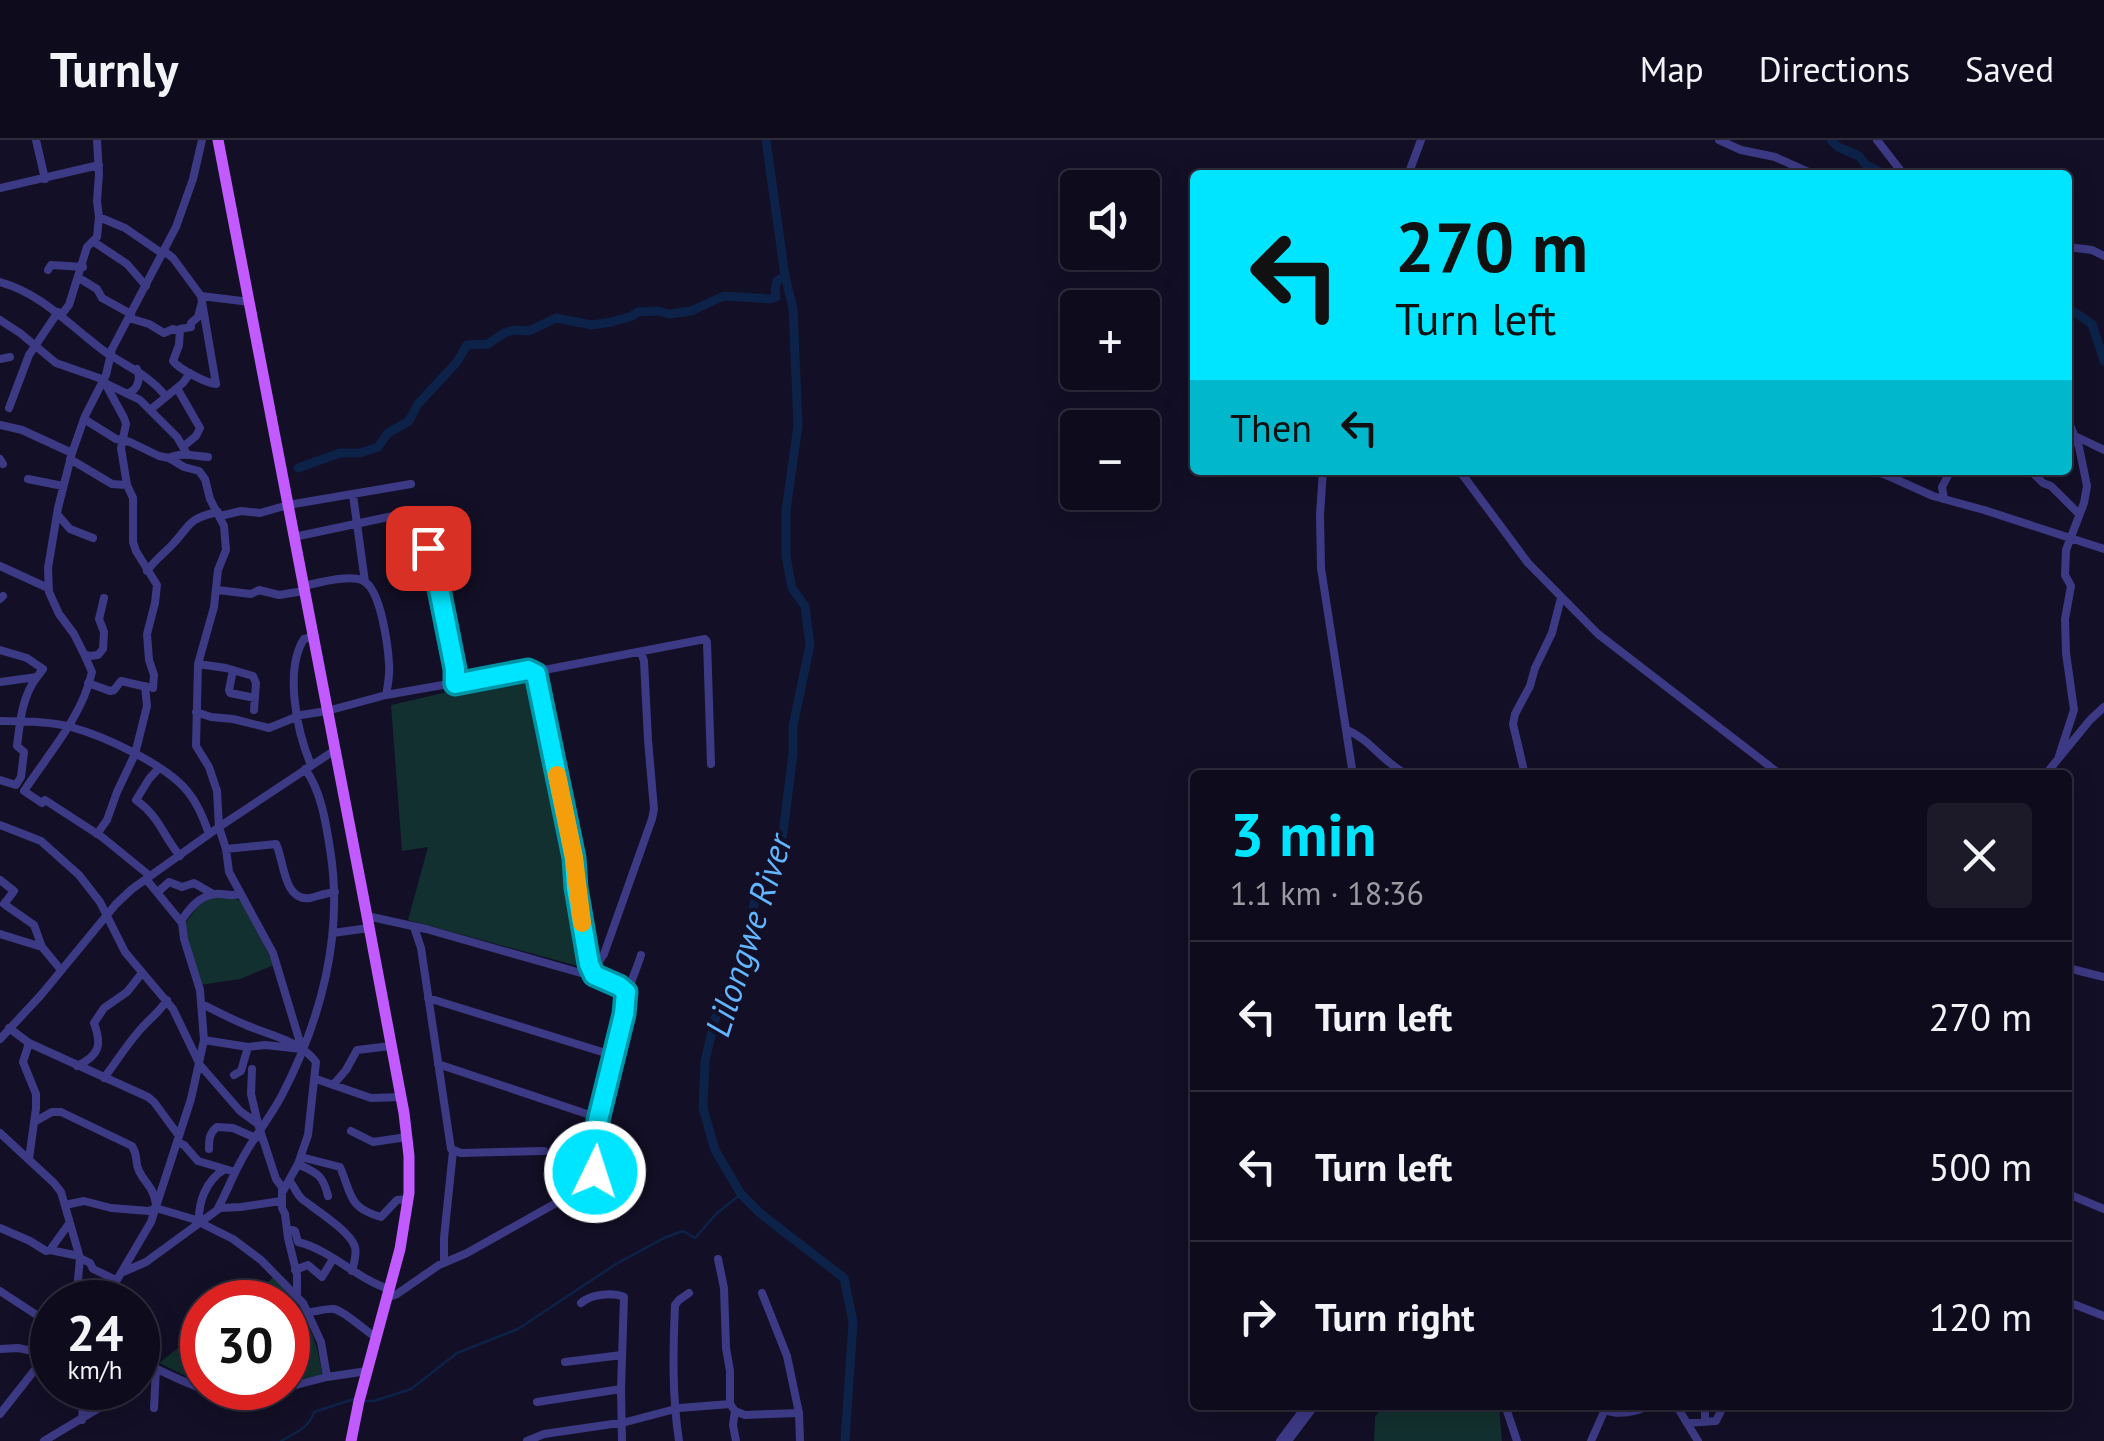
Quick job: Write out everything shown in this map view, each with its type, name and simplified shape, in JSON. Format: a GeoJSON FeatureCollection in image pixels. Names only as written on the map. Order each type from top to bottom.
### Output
{"type":"FeatureCollection","features":[{"type":"Feature","properties":{"kind":"main road"},"geometry":{"type":"LineString","coordinates":[[218,140],[407,1138],[410,1170],[400,1250],[350,1441]]}},
{"type":"Feature","properties":{"kind":"street"},"geometry":{"type":"LineString","coordinates":[[36,140],[45,179]]}},
{"type":"Feature","properties":{"kind":"street"},"geometry":{"type":"LineString","coordinates":[[9,408],[34,345],[69,304],[87,247],[97,237],[97,140]]}},
{"type":"Feature","properties":{"kind":"street"},"geometry":{"type":"LineString","coordinates":[[116,1280],[152,1222],[200,1065],[204,1040],[200,990],[182,921],[148,878],[97,834],[24,791],[70,726],[92,672],[48,588],[57,514],[71,456],[84,419],[104,382],[110,355],[184,205],[202,140]]}},
{"type":"Feature","properties":{"kind":"street"},"geometry":{"type":"LineString","coordinates":[[1410,170],[1420,140]]}},
{"type":"Feature","properties":{"kind":"street"},"geometry":{"type":"LineString","coordinates":[[1718,140],[1804,170]]}},
{"type":"Feature","properties":{"kind":"street"},"geometry":{"type":"LineString","coordinates":[[1877,140],[1900,170]]}},
{"type":"Feature","properties":{"kind":"street"},"geometry":{"type":"LineString","coordinates":[[0,188],[99,165]]}},
{"type":"Feature","properties":{"kind":"street"},"geometry":{"type":"LineString","coordinates":[[99,217],[126,228],[173,258],[201,299],[216,384],[173,364],[179,331]]}},
{"type":"Feature","properties":{"kind":"street"},"geometry":{"type":"LineString","coordinates":[[94,242],[126,264],[146,286]]}},
{"type":"Feature","properties":{"kind":"street"},"geometry":{"type":"LineString","coordinates":[[2072,247],[2104,256]]}},
{"type":"Feature","properties":{"kind":"street"},"geometry":{"type":"LineString","coordinates":[[48,270],[60,264],[82,267]]}},
{"type":"Feature","properties":{"kind":"street"},"geometry":{"type":"LineString","coordinates":[[78,278],[130,316],[164,333],[179,331]]}},
{"type":"Feature","properties":{"kind":"street"},"geometry":{"type":"LineString","coordinates":[[0,282],[25,290],[110,355],[137,369],[166,396]]}},
{"type":"Feature","properties":{"kind":"street"},"geometry":{"type":"LineString","coordinates":[[201,299],[250,302]]}},
{"type":"Feature","properties":{"kind":"street"},"geometry":{"type":"LineString","coordinates":[[179,331],[198,318],[201,299]]}},
{"type":"Feature","properties":{"kind":"street"},"geometry":{"type":"LineString","coordinates":[[0,320],[56,363],[88,372],[136,397],[185,450],[195,457],[208,457]]}},
{"type":"Feature","properties":{"kind":"street"},"geometry":{"type":"LineString","coordinates":[[128,393],[139,380],[137,369]]}},
{"type":"Feature","properties":{"kind":"street"},"geometry":{"type":"LineString","coordinates":[[150,410],[190,373]]}},
{"type":"Feature","properties":{"kind":"street"},"geometry":{"type":"LineString","coordinates":[[97,834],[107,820],[135,754],[147,706],[154,675],[147,639],[157,588],[133,542],[133,498],[127,485],[121,441],[126,424],[104,382]]}},
{"type":"Feature","properties":{"kind":"street"},"geometry":{"type":"LineString","coordinates":[[169,458],[185,450],[200,428],[177,388]]}},
{"type":"Feature","properties":{"kind":"street"},"geometry":{"type":"LineString","coordinates":[[84,419],[121,441],[199,471],[224,526],[226,545],[198,664],[196,746],[210,767],[214,782],[229,872],[273,954],[302,1049]]}},
{"type":"Feature","properties":{"kind":"street"},"geometry":{"type":"LineString","coordinates":[[0,426],[22,430],[112,484],[127,485]]}},
{"type":"Feature","properties":{"kind":"street"},"geometry":{"type":"LineString","coordinates":[[2058,756],[2074,710],[2067,674],[2065,619],[2070,586],[2065,574],[2069,538],[2088,486],[2072,429]]}},
{"type":"Feature","properties":{"kind":"street"},"geometry":{"type":"LineString","coordinates":[[2074,434],[2104,450]]}},
{"type":"Feature","properties":{"kind":"street"},"geometry":{"type":"LineString","coordinates":[[1323,475],[1321,568],[1352,770]]}},
{"type":"Feature","properties":{"kind":"street"},"geometry":{"type":"LineString","coordinates":[[1463,475],[1528,563],[1598,634],[1775,770]]}},
{"type":"Feature","properties":{"kind":"street"},"geometry":{"type":"LineString","coordinates":[[1886,475],[1944,499],[2104,549]]}},
{"type":"Feature","properties":{"kind":"street"},"geometry":{"type":"LineString","coordinates":[[1944,499],[1942,491],[1949,475]]}},
{"type":"Feature","properties":{"kind":"street"},"geometry":{"type":"LineString","coordinates":[[2035,475],[2079,514]]}},
{"type":"Feature","properties":{"kind":"street"},"geometry":{"type":"LineString","coordinates":[[28,479],[63,486]]}},
{"type":"Feature","properties":{"kind":"street"},"geometry":{"type":"LineString","coordinates":[[147,571],[194,519],[241,511],[260,513],[411,484]]}},
{"type":"Feature","properties":{"kind":"street"},"geometry":{"type":"LineString","coordinates":[[353,495],[366,582],[383,622],[390,667],[386,695]]}},
{"type":"Feature","properties":{"kind":"street"},"geometry":{"type":"LineString","coordinates":[[57,514],[70,529],[92,538]]}},
{"type":"Feature","properties":{"kind":"street"},"geometry":{"type":"LineString","coordinates":[[294,537],[398,516],[425,538],[436,574],[455,684]]}},
{"type":"Feature","properties":{"kind":"street"},"geometry":{"type":"LineString","coordinates":[[0,566],[48,588]]}},
{"type":"Feature","properties":{"kind":"street"},"geometry":{"type":"LineString","coordinates":[[217,590],[251,594],[259,590],[279,595],[347,579],[366,582]]}},
{"type":"Feature","properties":{"kind":"street"},"geometry":{"type":"LineString","coordinates":[[84,654],[98,655],[103,650],[100,620],[104,598]]}},
{"type":"Feature","properties":{"kind":"street"},"geometry":{"type":"LineString","coordinates":[[1525,770],[1513,724],[1515,714],[1552,633],[1561,598]]}},
{"type":"Feature","properties":{"kind":"street"},"geometry":{"type":"LineString","coordinates":[[217,1210],[258,1131],[282,1095],[329,968],[335,892],[328,834],[308,767],[293,691],[296,658],[302,642],[313,638]]}},
{"type":"Feature","properties":{"kind":"street"},"geometry":{"type":"LineString","coordinates":[[196,712],[264,728],[386,695],[642,652],[701,638],[707,642],[711,764]]}},
{"type":"Feature","properties":{"kind":"street"},"geometry":{"type":"LineString","coordinates":[[0,650],[42,666],[25,696],[16,746],[24,752],[21,777],[16,785],[0,780]]}},
{"type":"Feature","properties":{"kind":"street"},"geometry":{"type":"LineString","coordinates":[[333,933],[368,922],[414,926],[542,964],[585,974],[592,972],[604,954],[654,808],[642,652]]}},
{"type":"Feature","properties":{"kind":"street"},"geometry":{"type":"LineString","coordinates":[[198,664],[249,674],[256,679],[254,710]]}},
{"type":"Feature","properties":{"kind":"street"},"geometry":{"type":"LineString","coordinates":[[233,670],[230,693],[255,698]]}},
{"type":"Feature","properties":{"kind":"street"},"geometry":{"type":"LineString","coordinates":[[532,670],[562,794],[592,972],[626,992]]}},
{"type":"Feature","properties":{"kind":"street"},"geometry":{"type":"LineString","coordinates":[[0,682],[37,676]]}},
{"type":"Feature","properties":{"kind":"street"},"geometry":{"type":"LineString","coordinates":[[88,683],[110,692],[121,681],[151,688]]}},
{"type":"Feature","properties":{"kind":"street"},"geometry":{"type":"LineString","coordinates":[[2048,770],[2104,707]]}},
{"type":"Feature","properties":{"kind":"street"},"geometry":{"type":"LineString","coordinates":[[0,722],[70,726],[135,754],[180,783],[192,796],[209,834]]}},
{"type":"Feature","properties":{"kind":"street"},"geometry":{"type":"LineString","coordinates":[[1347,730],[1399,770]]}},
{"type":"Feature","properties":{"kind":"street"},"geometry":{"type":"LineString","coordinates":[[0,1038],[121,900],[209,834],[335,750]]}},
{"type":"Feature","properties":{"kind":"street"},"geometry":{"type":"LineString","coordinates":[[159,768],[136,800],[146,806],[180,856]]}},
{"type":"Feature","properties":{"kind":"street"},"geometry":{"type":"LineString","coordinates":[[0,824],[50,847],[78,875],[100,902],[125,952],[167,1000],[200,1065],[258,1131]]}},
{"type":"Feature","properties":{"kind":"street"},"geometry":{"type":"LineString","coordinates":[[226,849],[276,844],[294,893],[304,898],[335,892]]}},
{"type":"Feature","properties":{"kind":"street"},"geometry":{"type":"LineString","coordinates":[[0,880],[14,890],[4,904],[34,925],[42,947],[61,970]]}},
{"type":"Feature","properties":{"kind":"street"},"geometry":{"type":"LineString","coordinates":[[158,892],[169,882],[182,887],[194,883],[228,897],[240,894]]}},
{"type":"Feature","properties":{"kind":"street"},"geometry":{"type":"LineString","coordinates":[[182,921],[193,904],[213,894]]}},
{"type":"Feature","properties":{"kind":"street"},"geometry":{"type":"LineString","coordinates":[[414,926],[453,1151],[444,1262]]}},
{"type":"Feature","properties":{"kind":"street"},"geometry":{"type":"LineString","coordinates":[[0,934],[42,947]]}},
{"type":"Feature","properties":{"kind":"street"},"geometry":{"type":"LineString","coordinates":[[286,1228],[295,1231],[298,1242],[311,1245],[388,1294],[397,1294],[444,1262],[480,1246],[589,1182],[597,1164],[598,1120],[626,992],[634,981],[641,956]]}},
{"type":"Feature","properties":{"kind":"street"},"geometry":{"type":"LineString","coordinates":[[2072,969],[2104,976]]}},
{"type":"Feature","properties":{"kind":"street"},"geometry":{"type":"LineString","coordinates":[[77,1066],[96,1053],[99,1036],[94,1023],[104,1008],[127,992],[142,973]]}},
{"type":"Feature","properties":{"kind":"street"},"geometry":{"type":"LineString","coordinates":[[428,998],[612,1055]]}},
{"type":"Feature","properties":{"kind":"street"},"geometry":{"type":"LineString","coordinates":[[104,1078],[167,1000]]}},
{"type":"Feature","properties":{"kind":"street"},"geometry":{"type":"LineString","coordinates":[[202,1004],[302,1049],[316,1062],[309,1129],[300,1160],[282,1197]]}},
{"type":"Feature","properties":{"kind":"street"},"geometry":{"type":"LineString","coordinates":[[9,1028],[29,1043],[148,1097],[198,1161],[235,1172]]}},
{"type":"Feature","properties":{"kind":"street"},"geometry":{"type":"LineString","coordinates":[[204,1040],[248,1048],[265,1045],[302,1049]]}},
{"type":"Feature","properties":{"kind":"street"},"geometry":{"type":"LineString","coordinates":[[28,1159],[36,1094],[23,1062],[29,1043]]}},
{"type":"Feature","properties":{"kind":"street"},"geometry":{"type":"LineString","coordinates":[[333,1085],[357,1050],[391,1046]]}},
{"type":"Feature","properties":{"kind":"street"},"geometry":{"type":"LineString","coordinates":[[234,1075],[241,1071],[248,1048]]}},
{"type":"Feature","properties":{"kind":"street"},"geometry":{"type":"LineString","coordinates":[[438,1064],[598,1120]]}},
{"type":"Feature","properties":{"kind":"street"},"geometry":{"type":"LineString","coordinates":[[252,1069],[250,1094],[258,1131],[282,1197],[295,1280]]}},
{"type":"Feature","properties":{"kind":"street"},"geometry":{"type":"LineString","coordinates":[[316,1079],[371,1098],[400,1097]]}},
{"type":"Feature","properties":{"kind":"street"},"geometry":{"type":"LineString","coordinates":[[34,1122],[52,1112],[61,1112],[132,1146],[137,1152],[137,1168],[154,1193],[156,1208]]}},
{"type":"Feature","properties":{"kind":"street"},"geometry":{"type":"LineString","coordinates":[[209,1149],[216,1127],[258,1131]]}},
{"type":"Feature","properties":{"kind":"street"},"geometry":{"type":"LineString","coordinates":[[351,1132],[373,1142],[407,1138]]}},
{"type":"Feature","properties":{"kind":"street"},"geometry":{"type":"LineString","coordinates":[[0,1133],[58,1187],[80,1257],[78,1280]]}},
{"type":"Feature","properties":{"kind":"street"},"geometry":{"type":"LineString","coordinates":[[453,1151],[544,1151]]}},
{"type":"Feature","properties":{"kind":"street"},"geometry":{"type":"LineString","coordinates":[[300,1160],[325,1181],[328,1196]]}},
{"type":"Feature","properties":{"kind":"street"},"geometry":{"type":"LineString","coordinates":[[300,1160],[340,1167],[356,1206],[380,1217],[397,1200],[408,1199]]}},
{"type":"Feature","properties":{"kind":"street"},"geometry":{"type":"LineString","coordinates":[[200,1223],[204,1193],[212,1179],[225,1169]]}},
{"type":"Feature","properties":{"kind":"street"},"geometry":{"type":"LineString","coordinates":[[290,1180],[300,1198],[333,1221],[350,1239],[356,1252],[352,1271]]}},
{"type":"Feature","properties":{"kind":"street"},"geometry":{"type":"LineString","coordinates":[[2072,1196],[2104,1209]]}},
{"type":"Feature","properties":{"kind":"street"},"geometry":{"type":"LineString","coordinates":[[0,1228],[46,1251],[80,1257],[90,1263],[92,1270],[118,1277],[146,1262],[217,1210],[282,1197]]}},
{"type":"Feature","properties":{"kind":"street"},"geometry":{"type":"LineString","coordinates":[[64,1206],[84,1202],[111,1208],[156,1208],[193,1219],[232,1239],[282,1280]]}},
{"type":"Feature","properties":{"kind":"street"},"geometry":{"type":"LineString","coordinates":[[50,1250],[68,1225]]}},
{"type":"Feature","properties":{"kind":"street"},"geometry":{"type":"LineString","coordinates":[[295,1270],[308,1266],[322,1277],[333,1259]]}},
{"type":"Feature","properties":{"kind":"street"},"geometry":{"type":"LineString","coordinates":[[718,1259],[724,1288],[736,1441]]}},
{"type":"Feature","properties":{"kind":"street"},"geometry":{"type":"LineString","coordinates":[[0,1292],[30,1311]]}},
{"type":"Feature","properties":{"kind":"street"},"geometry":{"type":"LineString","coordinates":[[762,1292],[785,1349],[799,1413],[800,1441]]}},
{"type":"Feature","properties":{"kind":"street"},"geometry":{"type":"LineString","coordinates":[[679,1441],[672,1357],[676,1305],[690,1293]]}},
{"type":"Feature","properties":{"kind":"street"},"geometry":{"type":"LineString","coordinates":[[581,1303],[590,1297],[624,1296],[622,1441]]}},
{"type":"Feature","properties":{"kind":"street"},"geometry":{"type":"LineString","coordinates":[[2072,1304],[2104,1316]]}},
{"type":"Feature","properties":{"kind":"street"},"geometry":{"type":"LineString","coordinates":[[310,1312],[335,1309],[377,1338]]}},
{"type":"Feature","properties":{"kind":"street"},"geometry":{"type":"LineString","coordinates":[[310,1317],[321,1342],[326,1376]]}},
{"type":"Feature","properties":{"kind":"street"},"geometry":{"type":"LineString","coordinates":[[0,1349],[30,1349]]}},
{"type":"Feature","properties":{"kind":"street"},"geometry":{"type":"LineString","coordinates":[[565,1362],[622,1355]]}},
{"type":"Feature","properties":{"kind":"street"},"geometry":{"type":"LineString","coordinates":[[310,1381],[367,1372]]}},
{"type":"Feature","properties":{"kind":"street"},"geometry":{"type":"LineString","coordinates":[[0,1414],[30,1376]]}},
{"type":"Feature","properties":{"kind":"street"},"geometry":{"type":"LineString","coordinates":[[537,1402],[621,1389]]}},
{"type":"Feature","properties":{"kind":"street"},"geometry":{"type":"LineString","coordinates":[[527,1441],[544,1434],[674,1410],[732,1407],[741,1415],[799,1413]]}},
{"type":"Feature","properties":{"kind":"street"},"geometry":{"type":"LineString","coordinates":[[82,1420],[83,1410]]}},
{"type":"Feature","properties":{"kind":"street"},"geometry":{"type":"LineString","coordinates":[[44,1441],[96,1410]]}},
{"type":"Feature","properties":{"kind":"street"},"geometry":{"type":"LineString","coordinates":[[1280,1441],[1307,1410]]}},
{"type":"Feature","properties":{"kind":"street"},"geometry":{"type":"LineString","coordinates":[[1288,1441],[1308,1410]]}},
{"type":"Feature","properties":{"kind":"street"},"geometry":{"type":"LineString","coordinates":[[1506,1410],[1516,1441]]}},
{"type":"Feature","properties":{"kind":"street"},"geometry":{"type":"LineString","coordinates":[[1591,1441],[1605,1410]]}},
{"type":"Feature","properties":{"kind":"street"},"geometry":{"type":"LineString","coordinates":[[1610,1410],[1636,1410]]}},
{"type":"Feature","properties":{"kind":"street"},"geometry":{"type":"LineString","coordinates":[[1679,1410],[1698,1441]]}},
{"type":"Feature","properties":{"kind":"street"},"geometry":{"type":"LineString","coordinates":[[1705,1421],[1706,1410]]}},
{"type":"Feature","properties":{"kind":"street"},"geometry":{"type":"LineString","coordinates":[[1688,1423],[1716,1421],[1722,1411]]}},
{"type":"Feature","properties":{"kind":"green space"},"geometry":{"type":"Polygon","coordinates":[[[530,673],[585,968],[408,920],[428,847],[402,851],[391,705],[530,673]]]}},
{"type":"Feature","properties":{"kind":"green space"},"geometry":{"type":"Polygon","coordinates":[[[213,896],[241,900],[274,965],[240,979],[200,985],[184,925],[197,907],[213,896]]]}},
{"type":"Feature","properties":{"kind":"green space"},"geometry":{"type":"Polygon","coordinates":[[[310,1331],[316,1346],[322,1375],[310,1377],[310,1331]]]}},
{"type":"Feature","properties":{"kind":"green space"},"geometry":{"type":"Polygon","coordinates":[[[180,1346],[180,1373],[160,1362],[180,1346]]]}},
{"type":"Feature","properties":{"kind":"green space"},"geometry":{"type":"Polygon","coordinates":[[[1380,1410],[1499,1410],[1502,1441],[1374,1441],[1375,1417],[1380,1410]]]}},
{"type":"Feature","properties":{"kind":"waterway","name":"Lilongwe River"},"geometry":{"type":"LineString","coordinates":[[766,140],[793,308],[798,425],[786,511],[786,556],[792,588],[805,606],[810,645],[793,726],[783,833],[774,863],[758,883],[747,942],[715,1019],[705,1061],[703,1108],[715,1150],[741,1194],[844,1278],[853,1322],[845,1441]]}},
{"type":"Feature","properties":{"kind":"waterway"},"geometry":{"type":"LineString","coordinates":[[1831,140],[1877,170]]}},
{"type":"Feature","properties":{"kind":"waterway"},"geometry":{"type":"LineString","coordinates":[[298,468],[340,453],[360,453],[378,447],[388,433],[409,421],[418,404],[457,362],[467,345],[488,344],[504,333],[529,331],[556,318],[592,325],[638,312],[691,311],[724,296],[770,299],[776,297],[777,281],[785,276]]}},
{"type":"Feature","properties":{"kind":"waterway"},"geometry":{"type":"LineString","coordinates":[[2072,311],[2092,324],[2104,361]]}},
{"type":"Feature","properties":{"kind":"waterway"},"geometry":{"type":"LineString","coordinates":[[364,1401],[411,1389],[457,1353],[518,1329],[616,1264],[664,1238],[683,1231],[695,1238],[741,1194]]}},
{"type":"Feature","properties":{"kind":"waterway"},"geometry":{"type":"LineString","coordinates":[[281,1441],[305,1426],[314,1412],[354,1399]]}},
{"type":"Feature","properties":{"kind":"slow traffic"},"geometry":{"type":"LineString","coordinates":[[557,775],[582,923]]}},
{"type":"Feature","properties":{"kind":"route"},"geometry":{"type":"LineString","coordinates":[[428,548],[455,684],[528,670],[536,674],[574,858],[589,964],[594,975],[626,992],[598,1120],[600,1139],[595,1172]]}}]}
